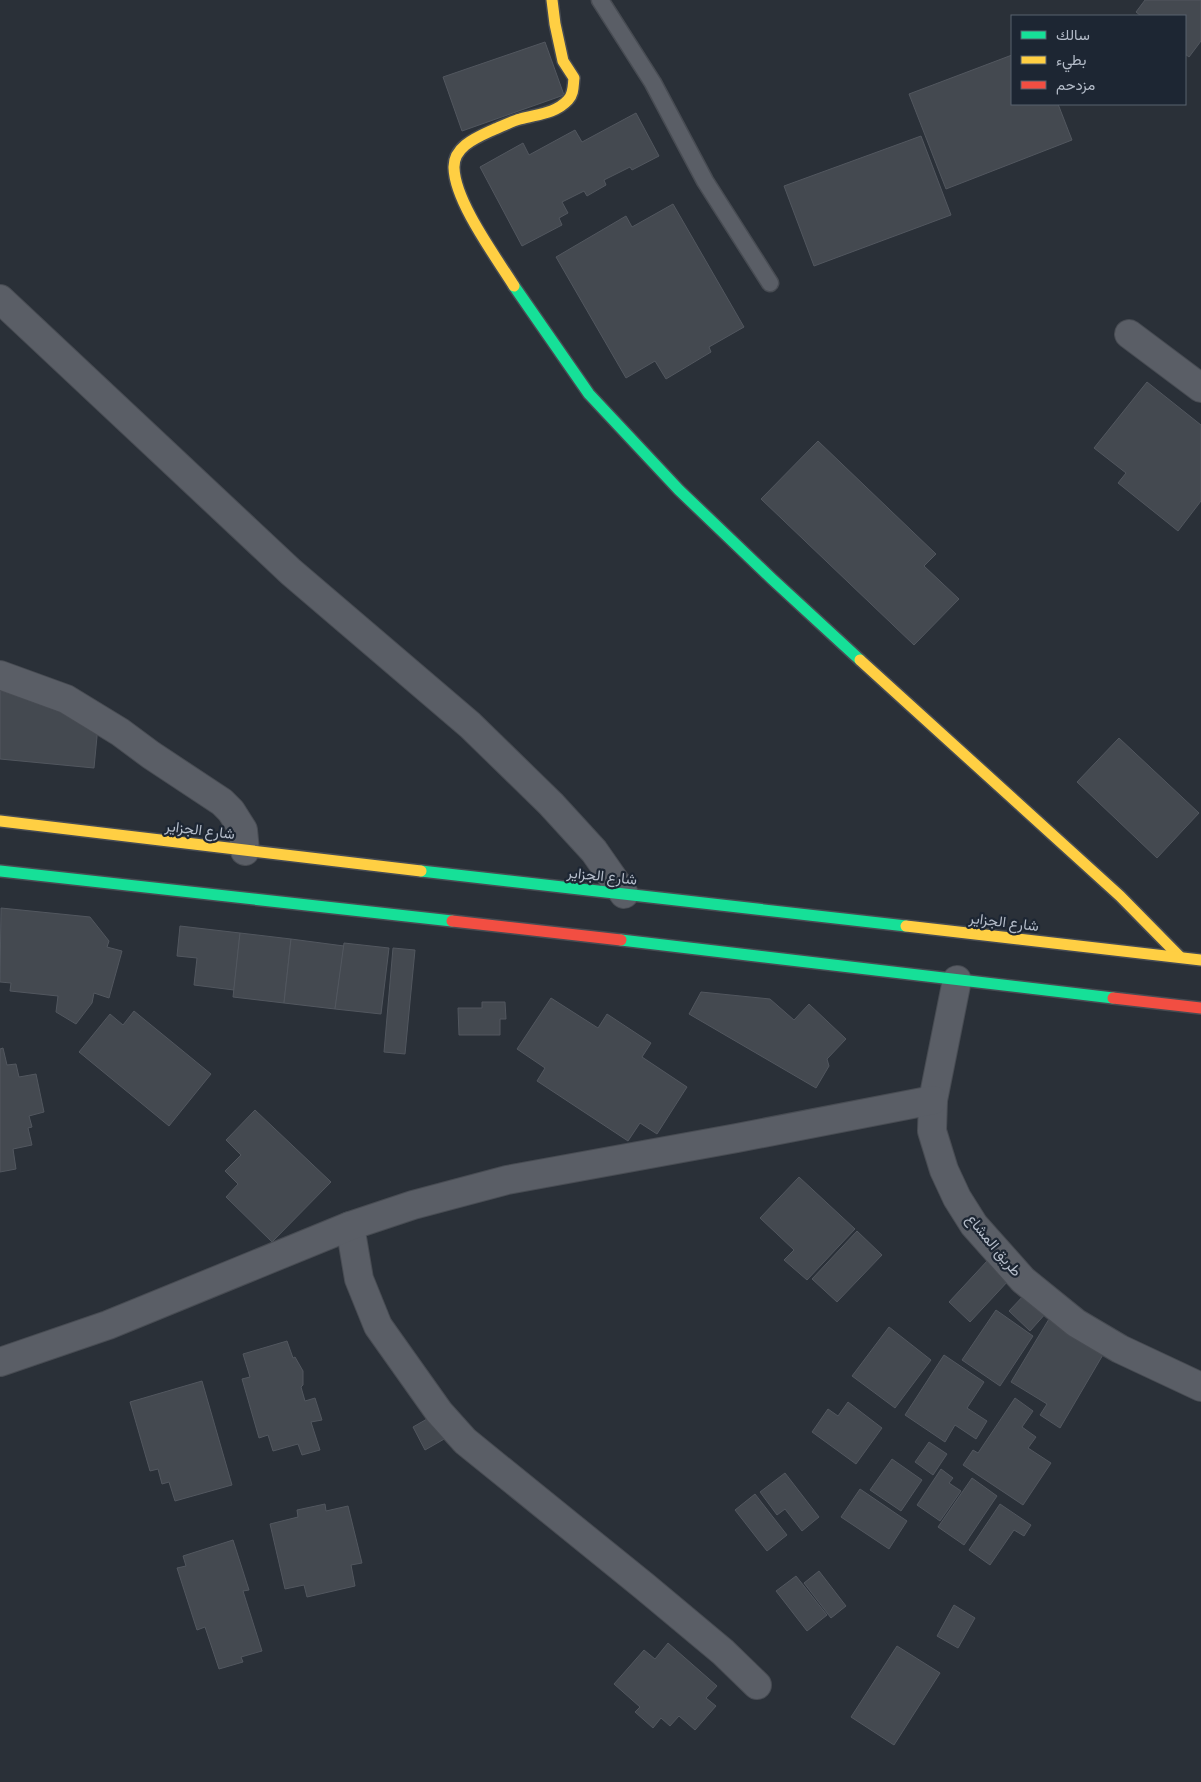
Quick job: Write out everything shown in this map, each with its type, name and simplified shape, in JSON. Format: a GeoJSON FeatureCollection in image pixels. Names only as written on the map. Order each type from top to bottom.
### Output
{"type":"FeatureCollection","features":[{"type":"Feature","properties":{"kind":"main road"},"geometry":{"type":"LineString","coordinates":[[552,0],[554,24],[563,61],[574,78],[572,94],[568,100],[550,113],[519,119],[474,139],[464,146],[456,156],[454,168],[458,186],[472,219],[527,306],[589,394],[678,490],[772,579],[1120,896],[1180,957]]}},
{"type":"Feature","properties":{"kind":"main road","name":"شارع الجزاير"},"geometry":{"type":"LineString","coordinates":[[0,821],[245,851],[1201,960]]}},
{"type":"Feature","properties":{"kind":"main road"},"geometry":{"type":"LineString","coordinates":[[0,871],[744,954],[1201,1008]]}},
{"type":"Feature","properties":{"kind":"street"},"geometry":{"type":"LineString","coordinates":[[0,299],[291,572],[470,725],[551,804],[594,851],[624,894]]}},
{"type":"Feature","properties":{"kind":"street"},"geometry":{"type":"LineString","coordinates":[[1129,334],[1201,388]]}},
{"type":"Feature","properties":{"kind":"street"},"geometry":{"type":"LineString","coordinates":[[0,675],[66,699],[120,732],[222,802],[231,811],[243,830],[245,851]]}},
{"type":"Feature","properties":{"kind":"street","name":"طريق المشاع"},"geometry":{"type":"LineString","coordinates":[[958,980],[933,1100],[932,1131],[944,1170],[957,1198],[974,1225],[1024,1280],[1076,1323],[1120,1349],[1201,1387]]}},
{"type":"Feature","properties":{"kind":"street"},"geometry":{"type":"LineString","coordinates":[[0,1362],[108,1325],[350,1226],[413,1205],[507,1180],[933,1100]]}},
{"type":"Feature","properties":{"kind":"street"},"geometry":{"type":"LineString","coordinates":[[350,1226],[359,1279],[378,1326],[439,1412],[465,1441],[723,1652],[757,1686]]}},
{"type":"Feature","properties":{"kind":"lane"},"geometry":{"type":"LineString","coordinates":[[600,0],[653,83],[705,181],[770,283]]}},
{"type":"Feature","properties":{"kind":"building"},"geometry":{"type":"Polygon","coordinates":[[[1145,0],[1201,0],[1201,41],[1189,57],[1186,55],[1186,15],[1140,15],[1136,12],[1145,0]]]}},
{"type":"Feature","properties":{"kind":"building"},"geometry":{"type":"Polygon","coordinates":[[[545,42],[564,95],[462,131],[443,77],[545,42]]]}},
{"type":"Feature","properties":{"kind":"building"},"geometry":{"type":"Polygon","coordinates":[[[1011,55],[1011,105],[1058,105],[1072,140],[946,189],[909,94],[1011,55]]]}},
{"type":"Feature","properties":{"kind":"building"},"geometry":{"type":"Polygon","coordinates":[[[636,113],[659,156],[632,170],[630,167],[604,180],[606,185],[587,196],[584,191],[562,202],[568,213],[559,218],[562,225],[522,246],[480,167],[523,143],[529,155],[575,130],[582,142],[636,113]]]}},
{"type":"Feature","properties":{"kind":"building"},"geometry":{"type":"Polygon","coordinates":[[[921,136],[951,215],[814,266],[784,186],[921,136]]]}},
{"type":"Feature","properties":{"kind":"building"},"geometry":{"type":"Polygon","coordinates":[[[673,204],[744,327],[709,347],[711,352],[666,379],[655,361],[626,378],[556,257],[626,216],[632,227],[673,204]]]}},
{"type":"Feature","properties":{"kind":"building"},"geometry":{"type":"Polygon","coordinates":[[[1147,382],[1201,425],[1201,501],[1178,531],[1118,483],[1126,473],[1094,448],[1147,382]]]}},
{"type":"Feature","properties":{"kind":"building"},"geometry":{"type":"Polygon","coordinates":[[[818,441],[936,554],[924,566],[959,599],[914,645],[761,499],[818,441]]]}},
{"type":"Feature","properties":{"kind":"building"},"geometry":{"type":"Polygon","coordinates":[[[0,685],[98,726],[94,768],[0,759],[0,685]]]}},
{"type":"Feature","properties":{"kind":"building"},"geometry":{"type":"Polygon","coordinates":[[[1119,738],[1199,813],[1157,858],[1077,782],[1119,738]]]}},
{"type":"Feature","properties":{"kind":"building"},"geometry":{"type":"Polygon","coordinates":[[[1,908],[90,917],[109,941],[107,947],[122,951],[109,998],[94,993],[92,1003],[76,1024],[56,1012],[58,996],[10,991],[11,983],[0,982],[1,908]]]}},
{"type":"Feature","properties":{"kind":"building"},"geometry":{"type":"Polygon","coordinates":[[[180,926],[240,933],[234,990],[194,985],[197,958],[177,956],[180,926]]]}},
{"type":"Feature","properties":{"kind":"building"},"geometry":{"type":"Polygon","coordinates":[[[240,933],[291,939],[284,1003],[233,997],[240,933]]]}},
{"type":"Feature","properties":{"kind":"building"},"geometry":{"type":"Polygon","coordinates":[[[291,939],[344,946],[335,1009],[284,1003],[291,939]]]}},
{"type":"Feature","properties":{"kind":"building"},"geometry":{"type":"Polygon","coordinates":[[[344,943],[389,948],[381,1014],[335,1009],[344,943]]]}},
{"type":"Feature","properties":{"kind":"building"},"geometry":{"type":"Polygon","coordinates":[[[393,948],[415,950],[405,1054],[384,1052],[393,948]]]}},
{"type":"Feature","properties":{"kind":"building"},"geometry":{"type":"Polygon","coordinates":[[[701,992],[770,999],[794,1020],[809,1004],[846,1039],[827,1059],[829,1066],[816,1088],[689,1014],[701,992]]]}},
{"type":"Feature","properties":{"kind":"building"},"geometry":{"type":"Polygon","coordinates":[[[551,998],[598,1028],[607,1014],[651,1043],[642,1057],[687,1087],[657,1134],[640,1123],[628,1141],[537,1081],[545,1068],[517,1049],[551,998]]]}},
{"type":"Feature","properties":{"kind":"building"},"geometry":{"type":"Polygon","coordinates":[[[482,1002],[505,1002],[506,1019],[500,1019],[500,1035],[459,1035],[458,1008],[482,1008],[482,1002]]]}},
{"type":"Feature","properties":{"kind":"building"},"geometry":{"type":"Polygon","coordinates":[[[134,1011],[211,1074],[169,1126],[79,1052],[110,1014],[123,1025],[134,1011]]]}},
{"type":"Feature","properties":{"kind":"building"},"geometry":{"type":"Polygon","coordinates":[[[3,1048],[7,1065],[16,1064],[19,1077],[36,1074],[44,1112],[29,1116],[32,1127],[28,1128],[32,1145],[13,1149],[16,1169],[0,1172],[0,1049],[3,1048]]]}},
{"type":"Feature","properties":{"kind":"building"},"geometry":{"type":"Polygon","coordinates":[[[255,1110],[331,1182],[272,1242],[226,1197],[238,1184],[225,1171],[241,1155],[226,1140],[255,1110]]]}},
{"type":"Feature","properties":{"kind":"building"},"geometry":{"type":"Polygon","coordinates":[[[799,1177],[855,1229],[807,1280],[784,1260],[794,1250],[760,1218],[799,1177]]]}},
{"type":"Feature","properties":{"kind":"building"},"geometry":{"type":"Polygon","coordinates":[[[857,1231],[882,1255],[837,1302],[812,1279],[857,1231]]]}},
{"type":"Feature","properties":{"kind":"building"},"geometry":{"type":"Polygon","coordinates":[[[988,1260],[1009,1280],[970,1322],[949,1302],[988,1260]]]}},
{"type":"Feature","properties":{"kind":"building"},"geometry":{"type":"Polygon","coordinates":[[[1026,1293],[1047,1312],[1030,1331],[1009,1311],[1026,1293]]]}},
{"type":"Feature","properties":{"kind":"building"},"geometry":{"type":"Polygon","coordinates":[[[996,1310],[1033,1336],[1000,1386],[962,1360],[996,1310]]]}},
{"type":"Feature","properties":{"kind":"building"},"geometry":{"type":"Polygon","coordinates":[[[1049,1319],[1104,1353],[1060,1428],[1040,1415],[1047,1404],[1011,1382],[1049,1319]]]}},
{"type":"Feature","properties":{"kind":"building"},"geometry":{"type":"Polygon","coordinates":[[[889,1327],[931,1360],[895,1408],[852,1376],[889,1327]]]}},
{"type":"Feature","properties":{"kind":"building"},"geometry":{"type":"Polygon","coordinates":[[[287,1341],[293,1358],[295,1357],[303,1371],[303,1385],[301,1387],[305,1401],[315,1398],[322,1420],[311,1422],[320,1450],[302,1455],[298,1444],[273,1451],[268,1435],[259,1438],[242,1379],[250,1377],[243,1354],[287,1341]]]}},
{"type":"Feature","properties":{"kind":"building"},"geometry":{"type":"Polygon","coordinates":[[[944,1355],[984,1382],[967,1408],[987,1421],[976,1439],[955,1425],[945,1442],[905,1415],[944,1355]]]}},
{"type":"Feature","properties":{"kind":"building"},"geometry":{"type":"Polygon","coordinates":[[[202,1381],[232,1485],[175,1501],[169,1482],[162,1484],[158,1469],[150,1471],[130,1402],[202,1381]]]}},
{"type":"Feature","properties":{"kind":"building"},"geometry":{"type":"Polygon","coordinates":[[[1015,1398],[1033,1411],[1022,1427],[1036,1437],[1028,1448],[1051,1463],[1023,1505],[963,1465],[973,1450],[978,1453],[1015,1398]]]}},
{"type":"Feature","properties":{"kind":"building"},"geometry":{"type":"Polygon","coordinates":[[[848,1402],[882,1428],[856,1464],[812,1432],[828,1409],[838,1416],[848,1402]]]}},
{"type":"Feature","properties":{"kind":"building"},"geometry":{"type":"Polygon","coordinates":[[[434,1415],[446,1438],[425,1450],[413,1427],[434,1415]]]}},
{"type":"Feature","properties":{"kind":"building"},"geometry":{"type":"Polygon","coordinates":[[[929,1442],[947,1454],[933,1475],[915,1462],[929,1442]]]}},
{"type":"Feature","properties":{"kind":"building"},"geometry":{"type":"Polygon","coordinates":[[[892,1459],[922,1480],[901,1511],[870,1490],[892,1459]]]}},
{"type":"Feature","properties":{"kind":"building"},"geometry":{"type":"Polygon","coordinates":[[[941,1469],[953,1478],[949,1483],[961,1491],[940,1521],[917,1505],[941,1469]]]}},
{"type":"Feature","properties":{"kind":"building"},"geometry":{"type":"Polygon","coordinates":[[[785,1473],[819,1517],[802,1531],[785,1509],[777,1515],[760,1492],[785,1473]]]}},
{"type":"Feature","properties":{"kind":"building"},"geometry":{"type":"Polygon","coordinates":[[[972,1478],[997,1496],[964,1545],[938,1527],[972,1478]]]}},
{"type":"Feature","properties":{"kind":"building"},"geometry":{"type":"Polygon","coordinates":[[[860,1489],[907,1521],[889,1549],[841,1517],[860,1489]]]}},
{"type":"Feature","properties":{"kind":"building"},"geometry":{"type":"Polygon","coordinates":[[[755,1494],[787,1535],[767,1551],[735,1510],[755,1494]]]}},
{"type":"Feature","properties":{"kind":"building"},"geometry":{"type":"Polygon","coordinates":[[[325,1504],[326,1511],[348,1506],[362,1563],[351,1565],[355,1586],[307,1597],[304,1585],[285,1589],[270,1524],[298,1517],[297,1510],[325,1504]]]}},
{"type":"Feature","properties":{"kind":"building"},"geometry":{"type":"Polygon","coordinates":[[[1000,1504],[1031,1525],[1024,1536],[1014,1530],[990,1565],[969,1550],[1000,1504]]]}},
{"type":"Feature","properties":{"kind":"building"},"geometry":{"type":"Polygon","coordinates":[[[233,1540],[249,1590],[243,1591],[262,1651],[241,1657],[243,1662],[219,1669],[205,1627],[197,1630],[177,1568],[186,1566],[183,1556],[233,1540]]]}},
{"type":"Feature","properties":{"kind":"building"},"geometry":{"type":"Polygon","coordinates":[[[819,1571],[846,1606],[831,1618],[804,1583],[819,1571]]]}},
{"type":"Feature","properties":{"kind":"building"},"geometry":{"type":"Polygon","coordinates":[[[796,1576],[827,1615],[807,1631],[776,1591],[796,1576]]]}},
{"type":"Feature","properties":{"kind":"building"},"geometry":{"type":"Polygon","coordinates":[[[954,1605],[975,1618],[958,1648],[937,1636],[954,1605]]]}},
{"type":"Feature","properties":{"kind":"building"},"geometry":{"type":"Polygon","coordinates":[[[668,1643],[717,1686],[706,1698],[716,1706],[695,1730],[679,1716],[670,1726],[661,1718],[653,1728],[635,1712],[640,1707],[614,1684],[644,1650],[655,1659],[668,1643]]]}},
{"type":"Feature","properties":{"kind":"building"},"geometry":{"type":"Polygon","coordinates":[[[897,1646],[940,1673],[894,1745],[851,1717],[897,1646]]]}},
{"type":"Feature","properties":{"kind":"traffic: fast"},"geometry":{"type":"LineString","coordinates":[[514,286],[589,394],[679,490],[860,660]]}},
{"type":"Feature","properties":{"kind":"traffic: fast"},"geometry":{"type":"LineString","coordinates":[[0,871],[452,921]]}},
{"type":"Feature","properties":{"kind":"traffic: fast"},"geometry":{"type":"LineString","coordinates":[[421,871],[906,926]]}},
{"type":"Feature","properties":{"kind":"traffic: fast"},"geometry":{"type":"LineString","coordinates":[[621,940],[1113,998]]}},
{"type":"Feature","properties":{"kind":"traffic: slow"},"geometry":{"type":"LineString","coordinates":[[514,286],[487,245],[461,197],[456,182],[455,160],[462,148],[474,139],[514,121],[552,111],[563,105],[570,98],[574,78],[563,61],[552,0]]}},
{"type":"Feature","properties":{"kind":"traffic: slow"},"geometry":{"type":"LineString","coordinates":[[860,660],[1120,896],[1180,957]]}},
{"type":"Feature","properties":{"kind":"traffic: slow"},"geometry":{"type":"LineString","coordinates":[[0,821],[421,871]]}},
{"type":"Feature","properties":{"kind":"traffic: slow"},"geometry":{"type":"LineString","coordinates":[[906,926],[1201,960]]}},
{"type":"Feature","properties":{"kind":"traffic: jam"},"geometry":{"type":"LineString","coordinates":[[452,921],[621,940]]}},
{"type":"Feature","properties":{"kind":"traffic: jam"},"geometry":{"type":"LineString","coordinates":[[1113,998],[1201,1008]]}}]}
